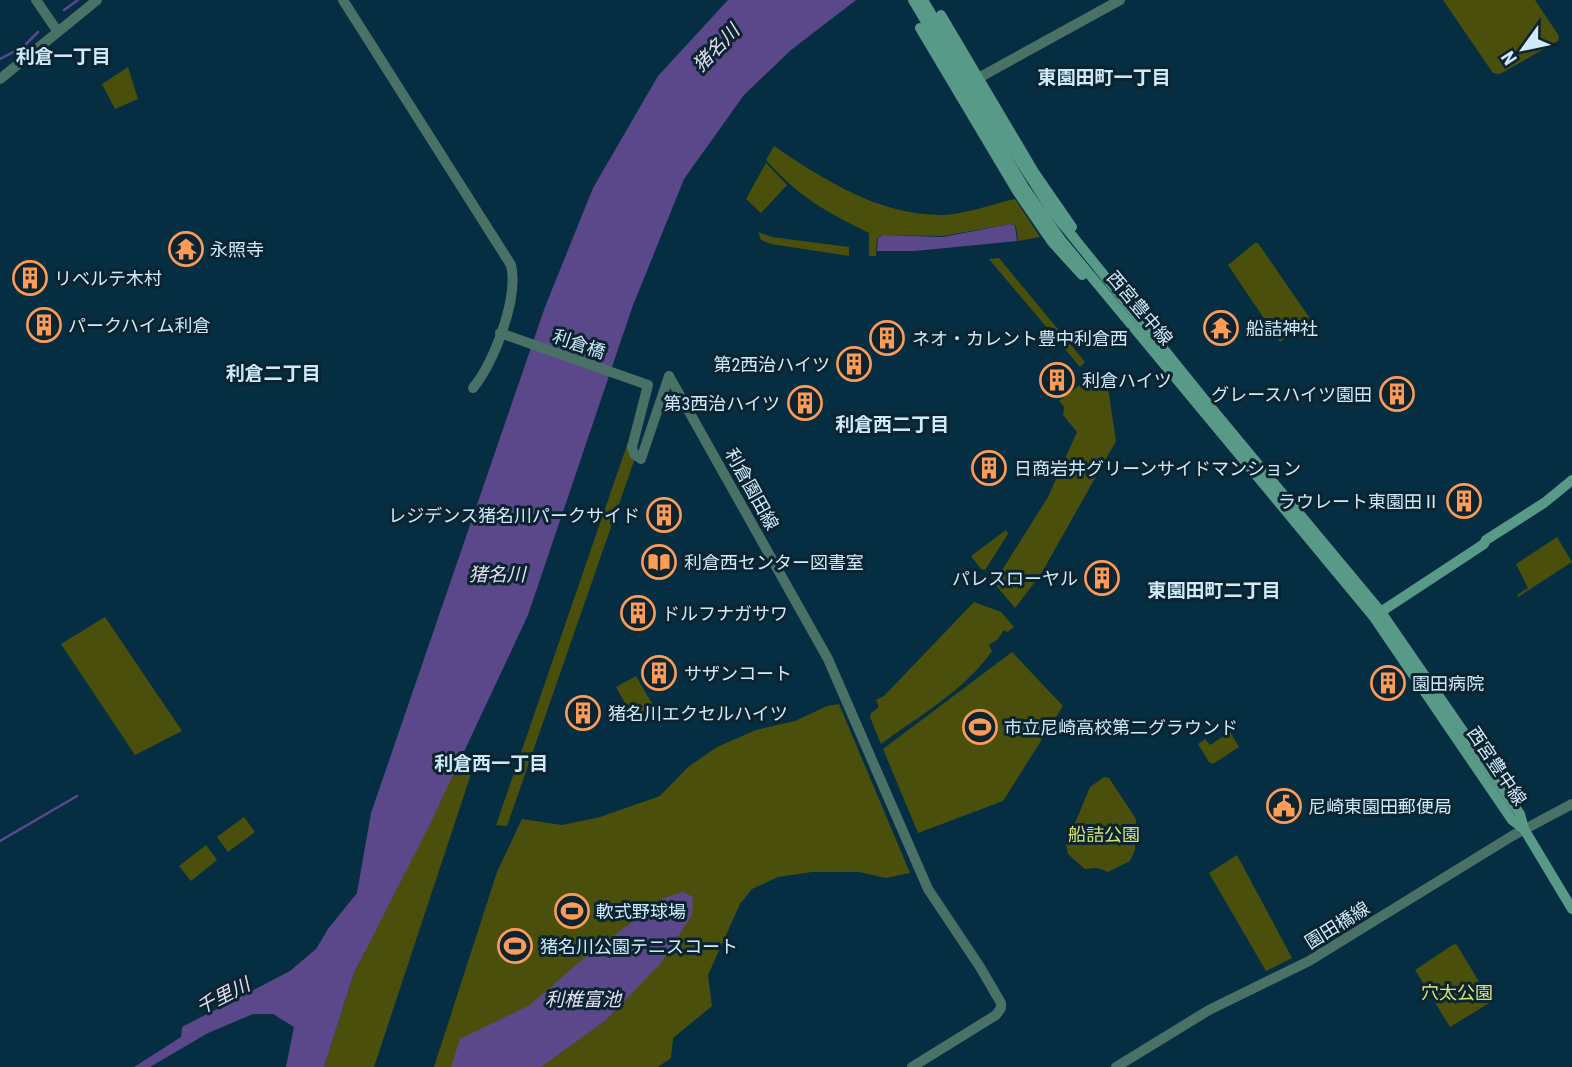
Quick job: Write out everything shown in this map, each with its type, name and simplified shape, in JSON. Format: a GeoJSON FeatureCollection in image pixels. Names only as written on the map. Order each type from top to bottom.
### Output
{"type":"FeatureCollection","features":[{"type":"Feature","properties":{"kind":"main road","name":"西宮豊中線"},"geometry":{"type":"LineString","coordinates":[[912,0],[1005,146],[1052,212],[1377,614],[1512,820],[1524,829],[1572,909]]}},
{"type":"Feature","properties":{"kind":"main road","name":"西宮豊中線"},"geometry":{"type":"LineString","coordinates":[[923,0],[1044,216],[1112,303],[1377,614]]}},
{"type":"Feature","properties":{"kind":"main road"},"geometry":{"type":"LineString","coordinates":[[941,15],[1034,172],[1097,258],[1104,275]]}},
{"type":"Feature","properties":{"kind":"main road"},"geometry":{"type":"LineString","coordinates":[[920,28],[1017,191],[1052,242],[1112,303]]}},
{"type":"Feature","properties":{"kind":"main road"},"geometry":{"type":"LineString","coordinates":[[1377,614],[1544,503],[1572,480]]}},
{"type":"Feature","properties":{"kind":"street"},"geometry":{"type":"LineString","coordinates":[[36,0],[58,32]]}},
{"type":"Feature","properties":{"kind":"street"},"geometry":{"type":"LineString","coordinates":[[0,79],[97,0]]}},
{"type":"Feature","properties":{"kind":"street"},"geometry":{"type":"LineString","coordinates":[[343,0],[511,265],[514,290],[504,335],[473,388]]}},
{"type":"Feature","properties":{"kind":"street"},"geometry":{"type":"LineString","coordinates":[[957,89],[1120,0]]}},
{"type":"Feature","properties":{"kind":"street","name":"利倉橋"},"geometry":{"type":"LineString","coordinates":[[504,335],[648,385]]}},
{"type":"Feature","properties":{"kind":"street","name":"利倉園田線"},"geometry":{"type":"LineString","coordinates":[[648,385],[632,447],[634,454],[640,459],[669,376],[828,659],[928,889],[997,994],[1002,1008],[996,1015],[912,1067]]}},
{"type":"Feature","properties":{"kind":"street","name":"園田橋線"},"geometry":{"type":"LineString","coordinates":[[1116,1067],[1209,1010],[1317,957],[1524,829],[1572,804]]}},
{"type":"Feature","properties":{"kind":"green space"},"geometry":{"type":"Polygon","coordinates":[[[1443,0],[1535,0],[1559,36],[1558,41],[1500,74],[1493,73],[1443,0]]]}},
{"type":"Feature","properties":{"kind":"green space"},"geometry":{"type":"Polygon","coordinates":[[[128,67],[138,99],[115,109],[102,84],[128,67]]]}},
{"type":"Feature","properties":{"kind":"green space"},"geometry":{"type":"Polygon","coordinates":[[[774,146],[832,183],[896,209],[950,215],[1015,199],[1040,237],[1018,241],[1016,226],[1010,224],[943,236],[883,235],[877,238],[876,256],[869,256],[869,233],[814,202],[790,184],[766,160],[774,146]]]}},
{"type":"Feature","properties":{"kind":"green space"},"geometry":{"type":"Polygon","coordinates":[[[766,163],[787,185],[761,213],[746,199],[766,163]]]}},
{"type":"Feature","properties":{"kind":"green space"},"geometry":{"type":"Polygon","coordinates":[[[758,232],[772,237],[849,247],[849,256],[771,244],[761,240],[758,232]]]}},
{"type":"Feature","properties":{"kind":"green space"},"geometry":{"type":"Polygon","coordinates":[[[1258,243],[1309,317],[1308,322],[1280,342],[1228,265],[1258,243]]]}},
{"type":"Feature","properties":{"kind":"green space"},"geometry":{"type":"Polygon","coordinates":[[[999,258],[1085,362],[1080,367],[989,259],[999,258]]]}},
{"type":"Feature","properties":{"kind":"green space"},"geometry":{"type":"Polygon","coordinates":[[[1094,374],[1108,388],[1116,441],[1041,574],[1015,608],[994,583],[1048,497],[1077,432],[1063,415],[1064,407],[1059,401],[1094,374]]]}},
{"type":"Feature","properties":{"kind":"green space"},"geometry":{"type":"Polygon","coordinates":[[[628,442],[634,461],[507,826],[496,825],[628,442]]]}},
{"type":"Feature","properties":{"kind":"green space"},"geometry":{"type":"Polygon","coordinates":[[[1006,530],[1008,534],[985,570],[981,569],[971,556],[1006,530]]]}},
{"type":"Feature","properties":{"kind":"green space"},"geometry":{"type":"Polygon","coordinates":[[[1557,537],[1572,562],[1518,597],[1517,595],[1528,588],[1516,564],[1557,537]]]}},
{"type":"Feature","properties":{"kind":"green space"},"geometry":{"type":"Polygon","coordinates":[[[974,602],[1001,612],[1014,627],[1007,632],[1004,630],[998,639],[989,645],[992,651],[969,678],[926,713],[881,744],[870,717],[879,707],[876,700],[884,696],[974,602]]]}},
{"type":"Feature","properties":{"kind":"green space"},"geometry":{"type":"Polygon","coordinates":[[[105,617],[182,731],[135,755],[61,644],[105,617]]]}},
{"type":"Feature","properties":{"kind":"green space","name":"市立尼崎高校第二グラウンド"},"geometry":{"type":"Polygon","coordinates":[[[1012,652],[1063,706],[1003,801],[918,833],[883,749],[1012,652]]]}},
{"type":"Feature","properties":{"kind":"green space"},"geometry":{"type":"Polygon","coordinates":[[[636,676],[657,712],[636,723],[616,687],[636,676]]]}},
{"type":"Feature","properties":{"kind":"green space"},"geometry":{"type":"Polygon","coordinates":[[[839,704],[910,873],[886,878],[859,872],[812,872],[778,877],[752,889],[740,904],[708,975],[712,1006],[673,1038],[671,1058],[658,1067],[434,1067],[497,872],[522,819],[562,825],[600,817],[660,796],[688,767],[717,747],[756,730],[795,721],[827,706],[839,704]]]}},
{"type":"Feature","properties":{"kind":"green space"},"geometry":{"type":"Polygon","coordinates":[[[1230,732],[1239,747],[1213,764],[1209,762],[1198,744],[1205,739],[1210,745],[1230,732]]]}},
{"type":"Feature","properties":{"kind":"green space"},"geometry":{"type":"Polygon","coordinates":[[[461,758],[476,759],[374,1067],[324,1067],[354,973],[461,758]]]}},
{"type":"Feature","properties":{"kind":"green space","name":"船詰公園"},"geometry":{"type":"Polygon","coordinates":[[[1104,777],[1109,778],[1136,819],[1135,850],[1130,861],[1108,872],[1097,868],[1085,869],[1068,854],[1066,845],[1090,787],[1104,777]]]}},
{"type":"Feature","properties":{"kind":"green space"},"geometry":{"type":"Polygon","coordinates":[[[244,817],[255,832],[228,852],[217,837],[244,817]]]}},
{"type":"Feature","properties":{"kind":"green space"},"geometry":{"type":"Polygon","coordinates":[[[206,845],[217,860],[191,881],[179,866],[206,845]]]}},
{"type":"Feature","properties":{"kind":"green space"},"geometry":{"type":"Polygon","coordinates":[[[1237,855],[1292,958],[1266,971],[1209,873],[1237,855]]]}},
{"type":"Feature","properties":{"kind":"green space","name":"穴太公園"},"geometry":{"type":"Polygon","coordinates":[[[1454,944],[1491,1002],[1450,1027],[1415,970],[1454,944]]]}},
{"type":"Feature","properties":{"kind":"water","name":"猪名川"},"geometry":{"type":"Polygon","coordinates":[[[728,0],[856,0],[791,50],[744,95],[684,179],[632,308],[528,615],[431,822],[354,973],[324,1067],[286,1067],[294,1027],[273,1014],[253,1014],[208,1033],[150,1067],[134,1067],[181,1037],[182,1027],[290,971],[316,949],[328,929],[357,893],[371,813],[545,307],[593,188],[658,76],[728,0]]]}},
{"type":"Feature","properties":{"kind":"water"},"geometry":{"type":"Polygon","coordinates":[[[1010,224],[1015,226],[1017,241],[915,251],[877,251],[878,238],[883,235],[943,237],[1010,224]]]}},
{"type":"Feature","properties":{"kind":"water","name":"利椎富池"},"geometry":{"type":"Polygon","coordinates":[[[683,892],[693,897],[692,915],[661,963],[606,1020],[541,1067],[451,1067],[460,1039],[530,1005],[583,959],[664,898],[683,892]]]}},
{"type":"Feature","properties":{"kind":"waterway"},"geometry":{"type":"LineString","coordinates":[[64,10],[78,0]]}},
{"type":"Feature","properties":{"kind":"waterway"},"geometry":{"type":"LineString","coordinates":[[0,59],[23,47],[38,32]]}},
{"type":"Feature","properties":{"kind":"waterway"},"geometry":{"type":"LineString","coordinates":[[0,841],[77,796]]}},
{"type":"Feature","properties":{"kind":"place","name":"永照寺"},"geometry":{"type":"Point","coordinates":[186,249]}},
{"type":"Feature","properties":{"kind":"place","name":"リベルテ木村"},"geometry":{"type":"Point","coordinates":[30,278]}},
{"type":"Feature","properties":{"kind":"place","name":"パークハイム利倉"},"geometry":{"type":"Point","coordinates":[44,325]}},
{"type":"Feature","properties":{"kind":"place","name":"船詰神社"},"geometry":{"type":"Point","coordinates":[1221,328]}},
{"type":"Feature","properties":{"kind":"place","name":"ネオ・カレント豊中利倉西"},"geometry":{"type":"Point","coordinates":[887,338]}},
{"type":"Feature","properties":{"kind":"place","name":"第2西治ハイツ"},"geometry":{"type":"Point","coordinates":[854,364]}},
{"type":"Feature","properties":{"kind":"place","name":"利倉ハイツ"},"geometry":{"type":"Point","coordinates":[1057,380]}},
{"type":"Feature","properties":{"kind":"place","name":"グレースハイツ園田"},"geometry":{"type":"Point","coordinates":[1397,394]}},
{"type":"Feature","properties":{"kind":"place","name":"第3西治ハイツ"},"geometry":{"type":"Point","coordinates":[805,403]}},
{"type":"Feature","properties":{"kind":"place","name":"日商岩井グリーンサイドマンション"},"geometry":{"type":"Point","coordinates":[989,468]}},
{"type":"Feature","properties":{"kind":"place","name":"ラウレート東園田Ⅱ"},"geometry":{"type":"Point","coordinates":[1464,501]}},
{"type":"Feature","properties":{"kind":"place","name":"レジデンス猪名川パークサイド"},"geometry":{"type":"Point","coordinates":[664,515]}},
{"type":"Feature","properties":{"kind":"place","name":"利倉西センター図書室"},"geometry":{"type":"Point","coordinates":[659,562]}},
{"type":"Feature","properties":{"kind":"place","name":"パレスローヤル"},"geometry":{"type":"Point","coordinates":[1102,578]}},
{"type":"Feature","properties":{"kind":"place","name":"ドルフナガサワ"},"geometry":{"type":"Point","coordinates":[638,613]}},
{"type":"Feature","properties":{"kind":"place","name":"サザンコート"},"geometry":{"type":"Point","coordinates":[659,673]}},
{"type":"Feature","properties":{"kind":"place","name":"園田病院"},"geometry":{"type":"Point","coordinates":[1388,683]}},
{"type":"Feature","properties":{"kind":"place","name":"猪名川エクセルハイツ"},"geometry":{"type":"Point","coordinates":[583,713]}},
{"type":"Feature","properties":{"kind":"place","name":"市立尼崎高校第二グラウンド"},"geometry":{"type":"Point","coordinates":[980,727]}},
{"type":"Feature","properties":{"kind":"place","name":"尼崎東園田郵便局"},"geometry":{"type":"Point","coordinates":[1284,806]}},
{"type":"Feature","properties":{"kind":"place","name":"軟式野球場"},"geometry":{"type":"Point","coordinates":[572,911]}},
{"type":"Feature","properties":{"kind":"place","name":"猪名川公園テニスコート"},"geometry":{"type":"Point","coordinates":[515,946]}},
{"type":"Feature","properties":{"kind":"district","name":"利倉一丁目"},"geometry":{"type":"Point","coordinates":[63,56]}},
{"type":"Feature","properties":{"kind":"district","name":"東園田町一丁目"},"geometry":{"type":"Point","coordinates":[1104,77]}},
{"type":"Feature","properties":{"kind":"district","name":"利倉二丁目"},"geometry":{"type":"Point","coordinates":[273,373]}},
{"type":"Feature","properties":{"kind":"district","name":"利倉西二丁目"},"geometry":{"type":"Point","coordinates":[892,424]}},
{"type":"Feature","properties":{"kind":"district","name":"東園田町二丁目"},"geometry":{"type":"Point","coordinates":[1214,590]}},
{"type":"Feature","properties":{"kind":"district","name":"利倉西一丁目"},"geometry":{"type":"Point","coordinates":[491,763]}},
{"type":"Feature","properties":{"kind":"water label","name":"千里川"},"geometry":{"type":"Point","coordinates":[223,996]}}]}
